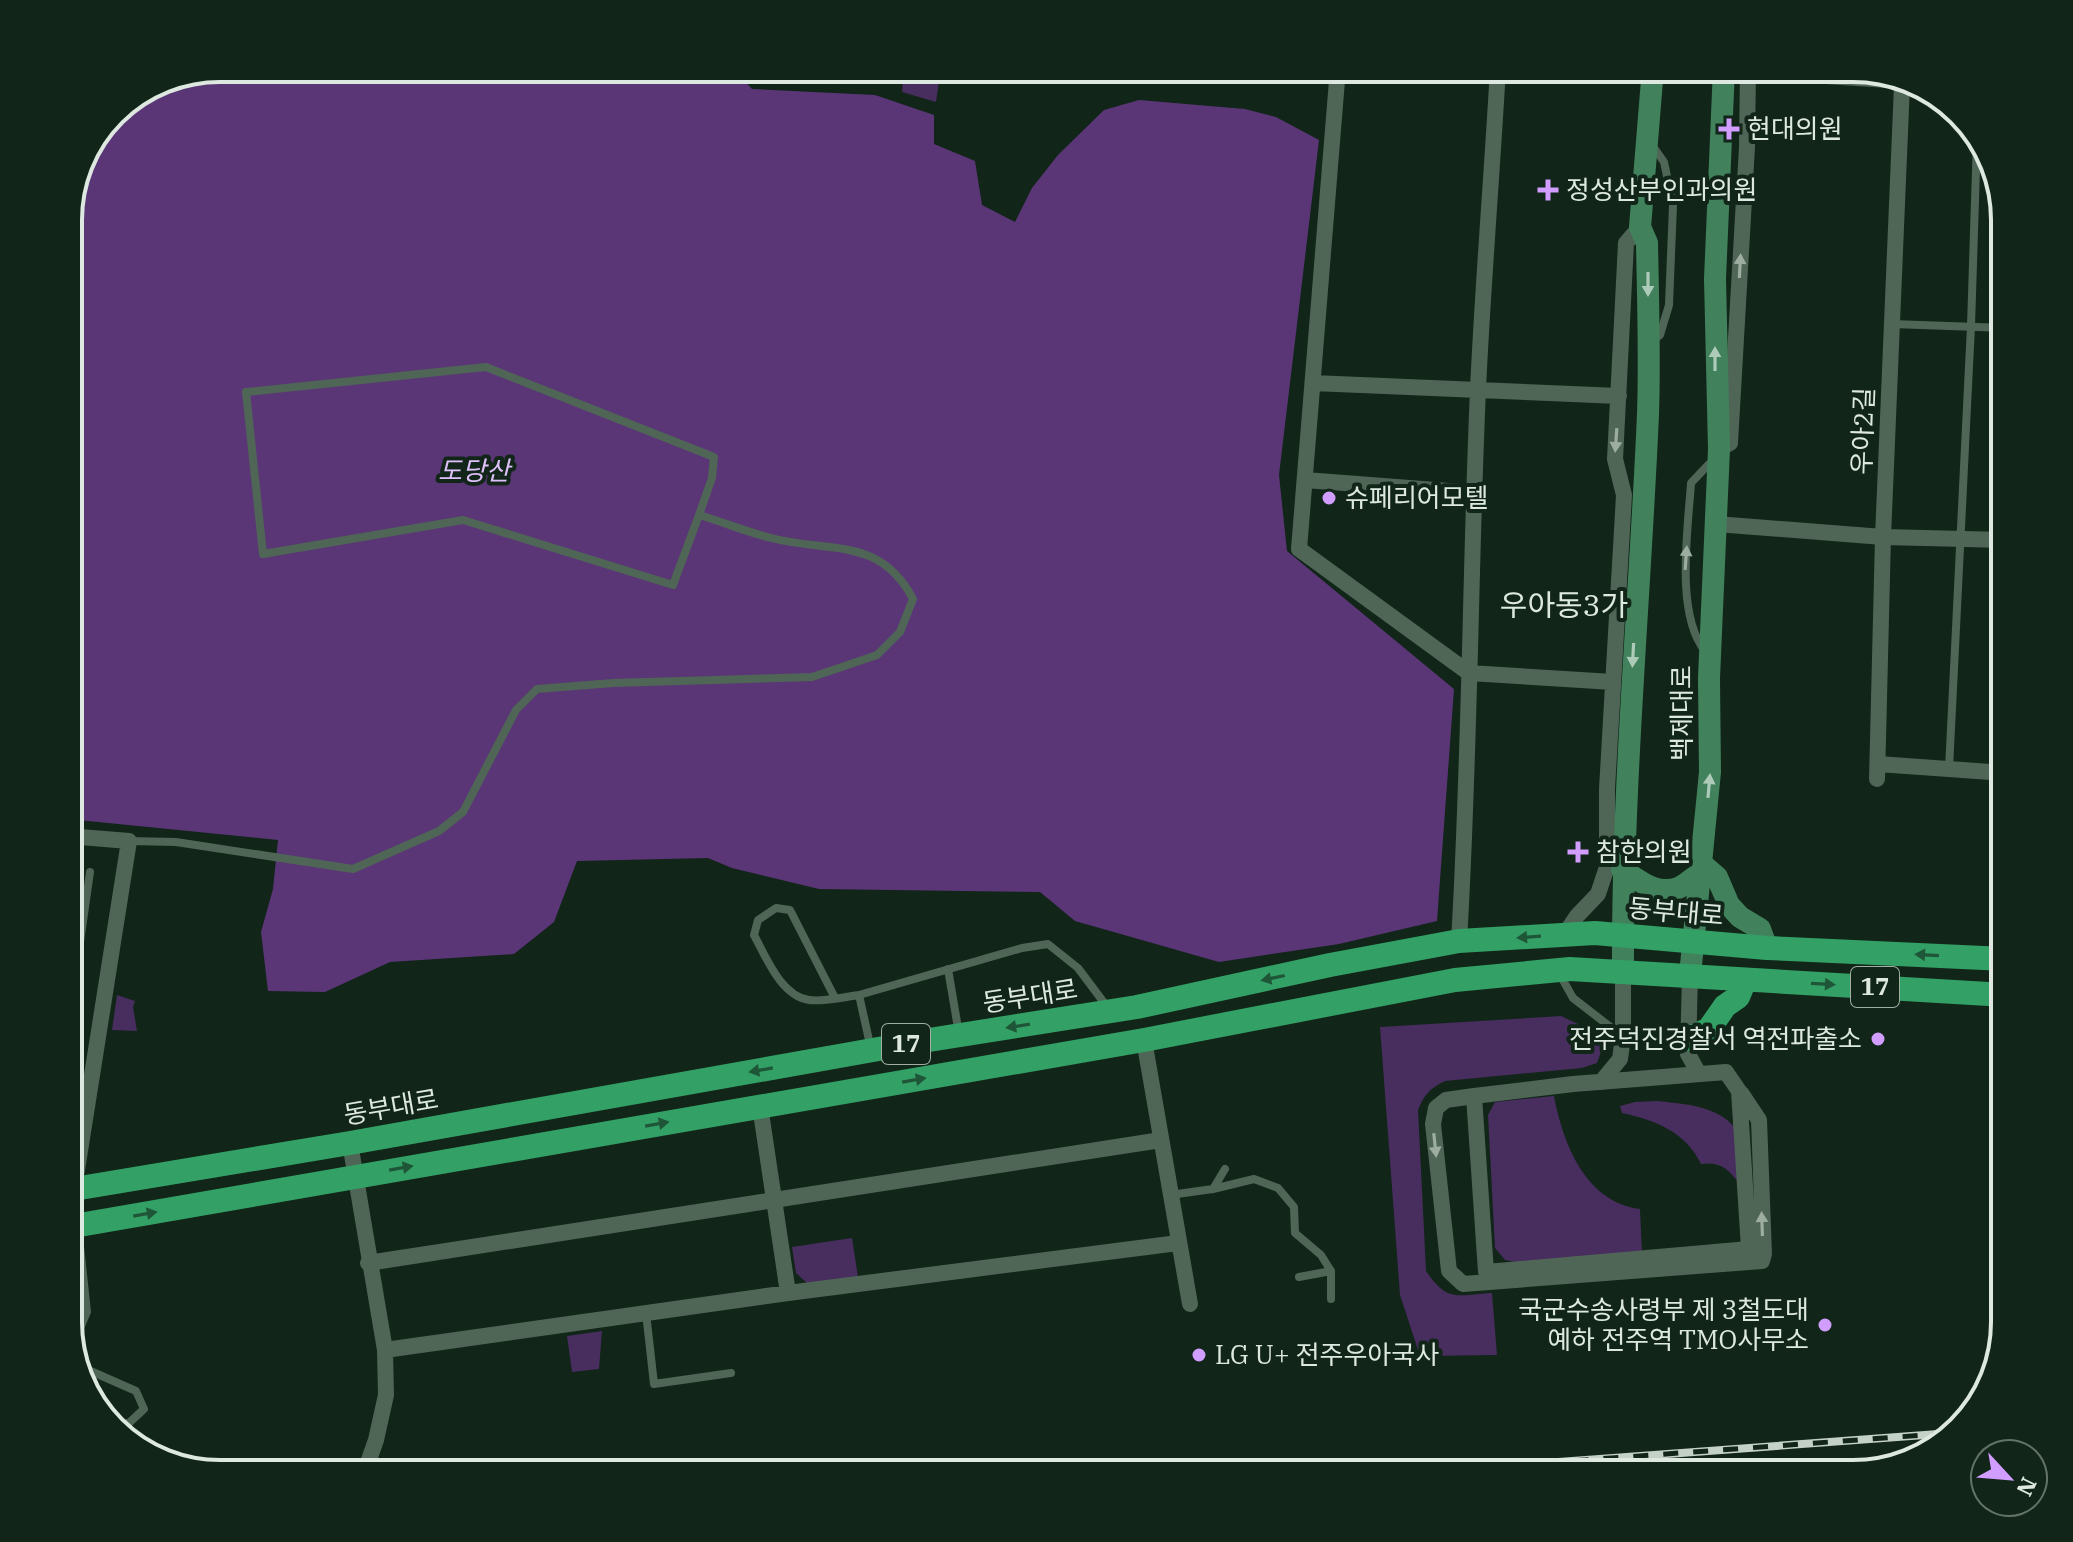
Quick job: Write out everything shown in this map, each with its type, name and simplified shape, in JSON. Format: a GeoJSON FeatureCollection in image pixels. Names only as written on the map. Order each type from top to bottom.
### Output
{"type":"FeatureCollection","features":[{"type":"Feature","properties":{"kind":"main road","name":"동부대로"},"geometry":{"type":"LineString","coordinates":[[82,1187],[1111,1011],[1459,941],[1565,934],[1622,935],[1767,948],[1991,958]]}},
{"type":"Feature","properties":{"kind":"main road","name":"17"},"geometry":{"type":"LineString","coordinates":[[82,1224],[1144,1040],[1455,980],[1556,969],[1991,994]]}},
{"type":"Feature","properties":{"kind":"main road"},"geometry":{"type":"LineString","coordinates":[[1688,1039],[1709,1029],[1725,1006],[1738,997],[1745,980]]}},
{"type":"Feature","properties":{"kind":"street"},"geometry":{"type":"LineString","coordinates":[[1337,82],[1299,549],[1469,673],[1613,682]]}},
{"type":"Feature","properties":{"kind":"street"},"geometry":{"type":"LineString","coordinates":[[1459,941],[1467,800],[1478,389],[1497,82]]}},
{"type":"Feature","properties":{"kind":"street","name":"백제대로"},"geometry":{"type":"LineString","coordinates":[[1623,972],[1622,869],[1627,756],[1648,412],[1647,243],[1640,227],[1651,82]]}},
{"type":"Feature","properties":{"kind":"street","name":"백제대로"},"geometry":{"type":"LineString","coordinates":[[1690,975],[1710,772],[1710,658],[1719,455],[1715,279],[1723,82]]}},
{"type":"Feature","properties":{"kind":"street","name":"백제대로"},"geometry":{"type":"LineString","coordinates":[[1719,455],[1730,443],[1748,82]]}},
{"type":"Feature","properties":{"kind":"street","name":"우아2길"},"geometry":{"type":"LineString","coordinates":[[1902,91],[1883,537],[1878,772],[1949,769]]}},
{"type":"Feature","properties":{"kind":"street"},"geometry":{"type":"LineString","coordinates":[[1620,559],[1640,529],[1624,495],[1615,459],[1626,243],[1640,227]]}},
{"type":"Feature","properties":{"kind":"street"},"geometry":{"type":"LineString","coordinates":[[1313,383],[1619,396]]}},
{"type":"Feature","properties":{"kind":"street"},"geometry":{"type":"LineString","coordinates":[[1305,480],[1475,493]]}},
{"type":"Feature","properties":{"kind":"street"},"geometry":{"type":"LineString","coordinates":[[1565,934],[1598,894],[1607,867],[1607,789],[1624,495]]}},
{"type":"Feature","properties":{"kind":"street"},"geometry":{"type":"LineString","coordinates":[[1716,524],[1883,537],[1991,539]]}},
{"type":"Feature","properties":{"kind":"street"},"geometry":{"type":"LineString","coordinates":[[1610,724],[1627,756]]}},
{"type":"Feature","properties":{"kind":"street","name":"백제대로"},"geometry":{"type":"LineString","coordinates":[[1607,789],[1627,756]]}},
{"type":"Feature","properties":{"kind":"street"},"geometry":{"type":"LineString","coordinates":[[1949,769],[1991,772]]}},
{"type":"Feature","properties":{"kind":"street"},"geometry":{"type":"LineString","coordinates":[[82,837],[129,841],[82,1123]]}},
{"type":"Feature","properties":{"kind":"street"},"geometry":{"type":"LineString","coordinates":[[1622,869],[1654,889],[1677,889],[1702,869],[1717,877],[1729,905],[1740,917],[1760,929],[1767,948]]}},
{"type":"Feature","properties":{"kind":"street"},"geometry":{"type":"LineString","coordinates":[[1601,1082],[1620,1059],[1623,972]]}},
{"type":"Feature","properties":{"kind":"street"},"geometry":{"type":"LineString","coordinates":[[1690,975],[1688,1054],[1699,1074]]}},
{"type":"Feature","properties":{"kind":"street"},"geometry":{"type":"LineString","coordinates":[[1144,1040],[1190,1304]]}},
{"type":"Feature","properties":{"kind":"street"},"geometry":{"type":"LineString","coordinates":[[1726,1072],[1759,1120],[1762,1261],[1463,1284],[1449,1271],[1433,1124],[1436,1108],[1446,1100],[1699,1074],[1726,1072]]}},
{"type":"Feature","properties":{"kind":"street"},"geometry":{"type":"LineString","coordinates":[[1474,1096],[1486,1272],[1749,1249],[1739,1091]]}},
{"type":"Feature","properties":{"kind":"street"},"geometry":{"type":"LineString","coordinates":[[760,1106],[788,1293]]}},
{"type":"Feature","properties":{"kind":"street"},"geometry":{"type":"LineString","coordinates":[[368,1263],[1161,1140]]}},
{"type":"Feature","properties":{"kind":"street"},"geometry":{"type":"LineString","coordinates":[[350,1143],[385,1350],[386,1395],[369,1460]]}},
{"type":"Feature","properties":{"kind":"street"},"geometry":{"type":"LineString","coordinates":[[385,1350],[788,1293],[1178,1243]]}},
{"type":"Feature","properties":{"kind":"lane"},"geometry":{"type":"LineString","coordinates":[[1647,138],[1664,162],[1673,205],[1669,305],[1660,335],[1648,344]]}},
{"type":"Feature","properties":{"kind":"lane"},"geometry":{"type":"LineString","coordinates":[[1949,769],[1976,158]]}},
{"type":"Feature","properties":{"kind":"lane"},"geometry":{"type":"LineString","coordinates":[[1892,324],[1991,327]]}},
{"type":"Feature","properties":{"kind":"lane"},"geometry":{"type":"LineString","coordinates":[[486,367],[714,457],[712,478],[699,515],[673,585],[463,520],[263,554],[246,392],[486,367]]}},
{"type":"Feature","properties":{"kind":"lane"},"geometry":{"type":"LineString","coordinates":[[1710,658],[1694,638],[1685,578],[1691,483],[1719,455]]}},
{"type":"Feature","properties":{"kind":"lane"},"geometry":{"type":"LineString","coordinates":[[129,841],[176,842],[353,869],[439,831],[463,812],[516,710],[537,689],[613,683],[812,677],[877,655],[900,632],[913,599],[904,581],[885,562],[851,551],[772,538],[699,515]]}},
{"type":"Feature","properties":{"kind":"lane"},"geometry":{"type":"LineString","coordinates":[[82,924],[90,872]]}},
{"type":"Feature","properties":{"kind":"lane"},"geometry":{"type":"LineString","coordinates":[[835,998],[790,910],[776,908],[758,920],[754,935],[781,984],[807,1000],[835,998],[859,995],[1022,948],[1048,944],[1078,968],[1111,1011]]}},
{"type":"Feature","properties":{"kind":"lane"},"geometry":{"type":"LineString","coordinates":[[948,969],[960,1035]]}},
{"type":"Feature","properties":{"kind":"lane"},"geometry":{"type":"LineString","coordinates":[[1556,969],[1573,998],[1623,1037]]}},
{"type":"Feature","properties":{"kind":"lane"},"geometry":{"type":"LineString","coordinates":[[859,995],[871,1050]]}},
{"type":"Feature","properties":{"kind":"lane"},"geometry":{"type":"LineString","coordinates":[[1213,1189],[1225,1169]]}},
{"type":"Feature","properties":{"kind":"lane"},"geometry":{"type":"LineString","coordinates":[[1170,1195],[1254,1179],[1278,1188],[1294,1207],[1295,1233],[1321,1255],[1331,1271],[1331,1299]]}},
{"type":"Feature","properties":{"kind":"lane"},"geometry":{"type":"LineString","coordinates":[[1299,1277],[1331,1271]]}},
{"type":"Feature","properties":{"kind":"lane"},"geometry":{"type":"LineString","coordinates":[[82,1281],[87,1312],[82,1324]]}},
{"type":"Feature","properties":{"kind":"lane"},"geometry":{"type":"LineString","coordinates":[[646,1313],[654,1384],[731,1373]]}},
{"type":"Feature","properties":{"kind":"lane"},"geometry":{"type":"LineString","coordinates":[[91,1373],[136,1391],[144,1409],[127,1423]]}},
{"type":"Feature","properties":{"kind":"shaded area"},"geometry":{"type":"Polygon","coordinates":[[[903,82],[939,82],[936,102],[902,92],[903,82]]]}},
{"type":"Feature","properties":{"kind":"shaded area"},"geometry":{"type":"Polygon","coordinates":[[[117,995],[135,1001],[137,1031],[112,1030],[117,995]]]}},
{"type":"Feature","properties":{"kind":"shaded area"},"geometry":{"type":"Polygon","coordinates":[[[1561,1016],[1578,1024],[1592,1038],[1601,1035],[1604,1044],[1597,1063],[1582,1068],[1445,1081],[1428,1092],[1418,1110],[1426,1271],[1447,1293],[1492,1293],[1497,1355],[1420,1356],[1400,1295],[1380,1027],[1561,1016]]]}},
{"type":"Feature","properties":{"kind":"shaded area"},"geometry":{"type":"Polygon","coordinates":[[[1554,1096],[1571,1151],[1591,1183],[1621,1204],[1640,1209],[1642,1254],[1515,1262],[1505,1260],[1495,1248],[1488,1115],[1495,1102],[1554,1096]]]}},
{"type":"Feature","properties":{"kind":"shaded area"},"geometry":{"type":"Polygon","coordinates":[[[1657,1101],[1699,1107],[1728,1120],[1735,1128],[1739,1184],[1723,1167],[1701,1164],[1687,1144],[1668,1129],[1622,1113],[1620,1106],[1657,1101]]]}},
{"type":"Feature","properties":{"kind":"shaded area"},"geometry":{"type":"Polygon","coordinates":[[[852,1238],[858,1277],[808,1284],[796,1273],[792,1247],[852,1238]]]}},
{"type":"Feature","properties":{"kind":"shaded area"},"geometry":{"type":"Polygon","coordinates":[[[602,1331],[599,1369],[572,1372],[567,1336],[602,1331]]]}},
{"type":"Feature","properties":{"kind":"green space","name":"도당산"},"geometry":{"type":"Polygon","coordinates":[[[220,82],[745,82],[752,89],[875,95],[934,115],[934,144],[975,161],[982,205],[1015,222],[1032,188],[1058,155],[1104,110],[1139,100],[1245,109],[1276,117],[1319,140],[1279,475],[1287,551],[1454,689],[1437,921],[1339,944],[1219,962],[1075,921],[1040,892],[819,889],[732,868],[708,858],[577,861],[554,922],[514,954],[390,962],[325,992],[268,991],[261,932],[273,889],[278,840],[82,820],[82,211],[96,159],[110,136],[129,116],[151,100],[176,89],[220,82]]]}},
{"type":"Feature","properties":{"kind":"railway"},"geometry":{"type":"LineString","coordinates":[[1585,1460],[1933,1434]]}},
{"type":"Feature","properties":{"kind":"place","name":"현대의원"},"geometry":{"type":"Point","coordinates":[1729,129]}},
{"type":"Feature","properties":{"kind":"place","name":"정성산부인과의원"},"geometry":{"type":"Point","coordinates":[1548,190]}},
{"type":"Feature","properties":{"kind":"place","name":"슈페리어모텔"},"geometry":{"type":"Point","coordinates":[1329,498]}},
{"type":"Feature","properties":{"kind":"place","name":"참한의원"},"geometry":{"type":"Point","coordinates":[1578,852]}},
{"type":"Feature","properties":{"kind":"place","name":"전주덕진경찰서 역전파출소"},"geometry":{"type":"Point","coordinates":[1878,1039]}},
{"type":"Feature","properties":{"kind":"place","name":"국군수송사령부 제 3철도대 예하 전주역 TMO사무소"},"geometry":{"type":"Point","coordinates":[1825,1325]}},
{"type":"Feature","properties":{"kind":"place","name":"LG U+ 전주우아국사"},"geometry":{"type":"Point","coordinates":[1199,1355]}},
{"type":"Feature","properties":{"kind":"district","name":"우아동3가"},"geometry":{"type":"Point","coordinates":[1564,606]}}]}
